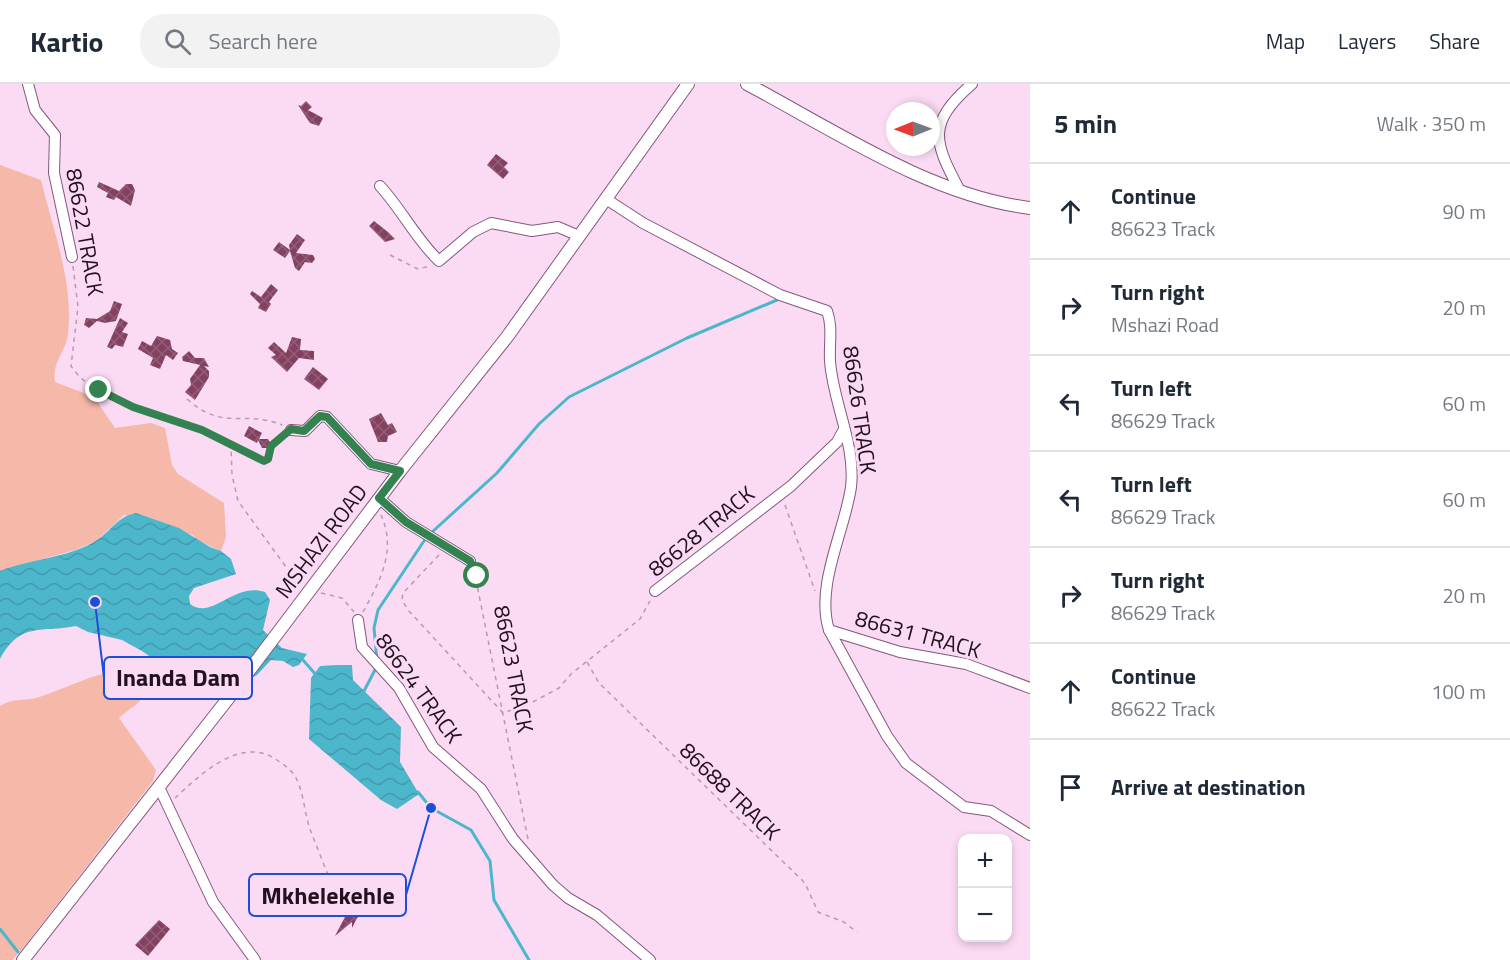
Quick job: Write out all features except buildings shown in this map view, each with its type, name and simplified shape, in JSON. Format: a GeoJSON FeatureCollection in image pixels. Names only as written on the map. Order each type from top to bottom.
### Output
{"type":"FeatureCollection","features":[{"type":"Feature","properties":{"kind":"street","name":"86622 TRACK"},"geometry":{"type":"LineString","coordinates":[[28,84],[35,110],[55,135],[54,173],[72,256]]}},
{"type":"Feature","properties":{"kind":"street","name":"MSHAZI ROAD"},"geometry":{"type":"LineString","coordinates":[[23,960],[227,700],[400,471],[507,337],[688,84]]}},
{"type":"Feature","properties":{"kind":"street"},"geometry":{"type":"LineString","coordinates":[[747,84],[928,180],[960,191],[1030,208]]}},
{"type":"Feature","properties":{"kind":"street"},"geometry":{"type":"LineString","coordinates":[[960,191],[942,156],[938,137],[940,121],[945,111],[972,84]]}},
{"type":"Feature","properties":{"kind":"street"},"geometry":{"type":"LineString","coordinates":[[380,186],[391,198],[412,231],[439,261],[473,232],[491,223],[532,231],[558,227],[579,236]]}},
{"type":"Feature","properties":{"kind":"street","name":"86626 TRACK"},"geometry":{"type":"LineString","coordinates":[[606,199],[643,224],[780,295],[827,311],[831,322],[830,363],[843,431],[850,454],[851,486],[832,562],[826,617],[829,630]]}},
{"type":"Feature","properties":{"kind":"street"},"geometry":{"type":"LineString","coordinates":[[291,429],[304,431],[324,416],[371,464],[400,471]]}},
{"type":"Feature","properties":{"kind":"street"},"geometry":{"type":"LineString","coordinates":[[781,493],[831,449],[843,431]]}},
{"type":"Feature","properties":{"kind":"street","name":"86628 TRACK"},"geometry":{"type":"LineString","coordinates":[[655,591],[781,493]]}},
{"type":"Feature","properties":{"kind":"street"},"geometry":{"type":"LineString","coordinates":[[377,501],[406,522],[470,561]]}},
{"type":"Feature","properties":{"kind":"street","name":"86624 TRACK"},"geometry":{"type":"LineString","coordinates":[[358,620],[359,638],[367,656],[399,688],[433,747],[481,789],[498,819],[568,898],[597,915],[650,960]]}},
{"type":"Feature","properties":{"kind":"street"},"geometry":{"type":"LineString","coordinates":[[829,630],[887,735],[906,763],[964,807],[991,811],[1030,835]]}},
{"type":"Feature","properties":{"kind":"street","name":"86631 TRACK"},"geometry":{"type":"LineString","coordinates":[[829,630],[900,652],[966,664],[1030,688]]}},
{"type":"Feature","properties":{"kind":"street"},"geometry":{"type":"LineString","coordinates":[[159,787],[213,902],[255,960]]}},
{"type":"Feature","properties":{"kind":"path"},"geometry":{"type":"LineString","coordinates":[[390,255],[418,269],[427,268],[439,261]]}},
{"type":"Feature","properties":{"kind":"path","name":"86622 TRACK"},"geometry":{"type":"LineString","coordinates":[[72,256],[78,307],[71,366],[80,379],[133,407],[202,430],[264,461],[268,459],[271,446],[291,429]]}},
{"type":"Feature","properties":{"kind":"path"},"geometry":{"type":"LineString","coordinates":[[187,399],[212,417],[256,419],[291,429]]}},
{"type":"Feature","properties":{"kind":"path"},"geometry":{"type":"LineString","coordinates":[[231,446],[232,475],[238,501],[286,567],[309,590],[342,598],[354,609],[358,620]]}},
{"type":"Feature","properties":{"kind":"path","name":"86628 TRACK"},"geometry":{"type":"LineString","coordinates":[[781,493],[818,599]]}},
{"type":"Feature","properties":{"kind":"path","name":"86624 TRACK"},"geometry":{"type":"LineString","coordinates":[[358,620],[377,587],[388,558],[386,527],[377,501]]}},
{"type":"Feature","properties":{"kind":"path"},"geometry":{"type":"LineString","coordinates":[[448,546],[403,593],[402,600],[408,610],[503,713]]}},
{"type":"Feature","properties":{"kind":"path","name":"86623 TRACK"},"geometry":{"type":"LineString","coordinates":[[470,561],[477,576],[532,860]]}},
{"type":"Feature","properties":{"kind":"path","name":"86628 TRACK"},"geometry":{"type":"LineString","coordinates":[[503,713],[529,704],[559,688],[640,619],[655,591]]}},
{"type":"Feature","properties":{"kind":"path","name":"86688 TRACK"},"geometry":{"type":"LineString","coordinates":[[587,662],[599,683],[805,884],[818,912],[844,922],[857,932]]}},
{"type":"Feature","properties":{"kind":"path"},"geometry":{"type":"LineString","coordinates":[[167,804],[203,772],[220,762],[248,753],[269,755],[283,764],[294,776],[309,827],[335,893]]}},
{"type":"Feature","properties":{"kind":"shaded area"},"geometry":{"type":"Polygon","coordinates":[[[0,165],[41,180],[56,237],[65,276],[69,315],[67,341],[55,368],[55,382],[94,397],[115,428],[151,423],[165,428],[172,465],[178,474],[224,503],[226,537],[221,551],[197,540],[193,535],[124,515],[96,541],[75,550],[0,571],[0,165]]]}},
{"type":"Feature","properties":{"kind":"shaded area"},"geometry":{"type":"Polygon","coordinates":[[[126,670],[150,679],[148,691],[119,718],[156,770],[153,781],[24,947],[12,960],[0,960],[0,706],[13,701],[36,698],[103,674],[126,670]]]}},
{"type":"Feature","properties":{"kind":"water"},"geometry":{"type":"Polygon","coordinates":[[[136,513],[179,528],[231,559],[236,574],[194,588],[189,596],[190,604],[198,608],[206,608],[243,592],[253,590],[265,592],[270,600],[263,630],[282,648],[307,654],[299,665],[293,667],[283,661],[271,660],[257,675],[249,679],[234,675],[209,692],[192,693],[168,669],[142,651],[122,640],[88,632],[76,626],[42,629],[24,634],[8,647],[0,659],[0,571],[72,552],[94,542],[118,521],[136,513]]]}},
{"type":"Feature","properties":{"kind":"water"},"geometry":{"type":"Polygon","coordinates":[[[352,665],[353,680],[401,727],[400,762],[419,794],[397,809],[381,800],[309,739],[311,678],[320,666],[352,665]]]}},
{"type":"Feature","properties":{"kind":"waterway"},"geometry":{"type":"LineString","coordinates":[[431,533],[497,473],[539,424],[569,397],[687,338],[777,300]]}},
{"type":"Feature","properties":{"kind":"waterway"},"geometry":{"type":"LineString","coordinates":[[377,660],[374,628],[378,610],[426,538]]}},
{"type":"Feature","properties":{"kind":"waterway"},"geometry":{"type":"LineString","coordinates":[[303,660],[317,676]]}},
{"type":"Feature","properties":{"kind":"waterway"},"geometry":{"type":"LineString","coordinates":[[363,693],[377,666]]}},
{"type":"Feature","properties":{"kind":"waterway"},"geometry":{"type":"LineString","coordinates":[[418,792],[431,808],[471,830],[490,861],[494,900],[529,960]]}},
{"type":"Feature","properties":{"kind":"waterway"},"geometry":{"type":"LineString","coordinates":[[0,929],[18,952]]}},
{"type":"Feature","properties":{"kind":"place","name":"Inanda Dam"},"geometry":{"type":"Point","coordinates":[95,602]}},
{"type":"Feature","properties":{"kind":"place","name":"Mkhelekehle"},"geometry":{"type":"Point","coordinates":[431,808]}},
{"type":"Feature","properties":{"kind":"route"},"geometry":{"type":"LineString","coordinates":[[99,390],[133,407],[202,430],[264,461],[268,459],[271,446],[291,429],[304,431],[320,416],[327,417],[345,439],[371,464],[400,471],[379,498],[406,522],[470,561],[477,576]]}}]}
